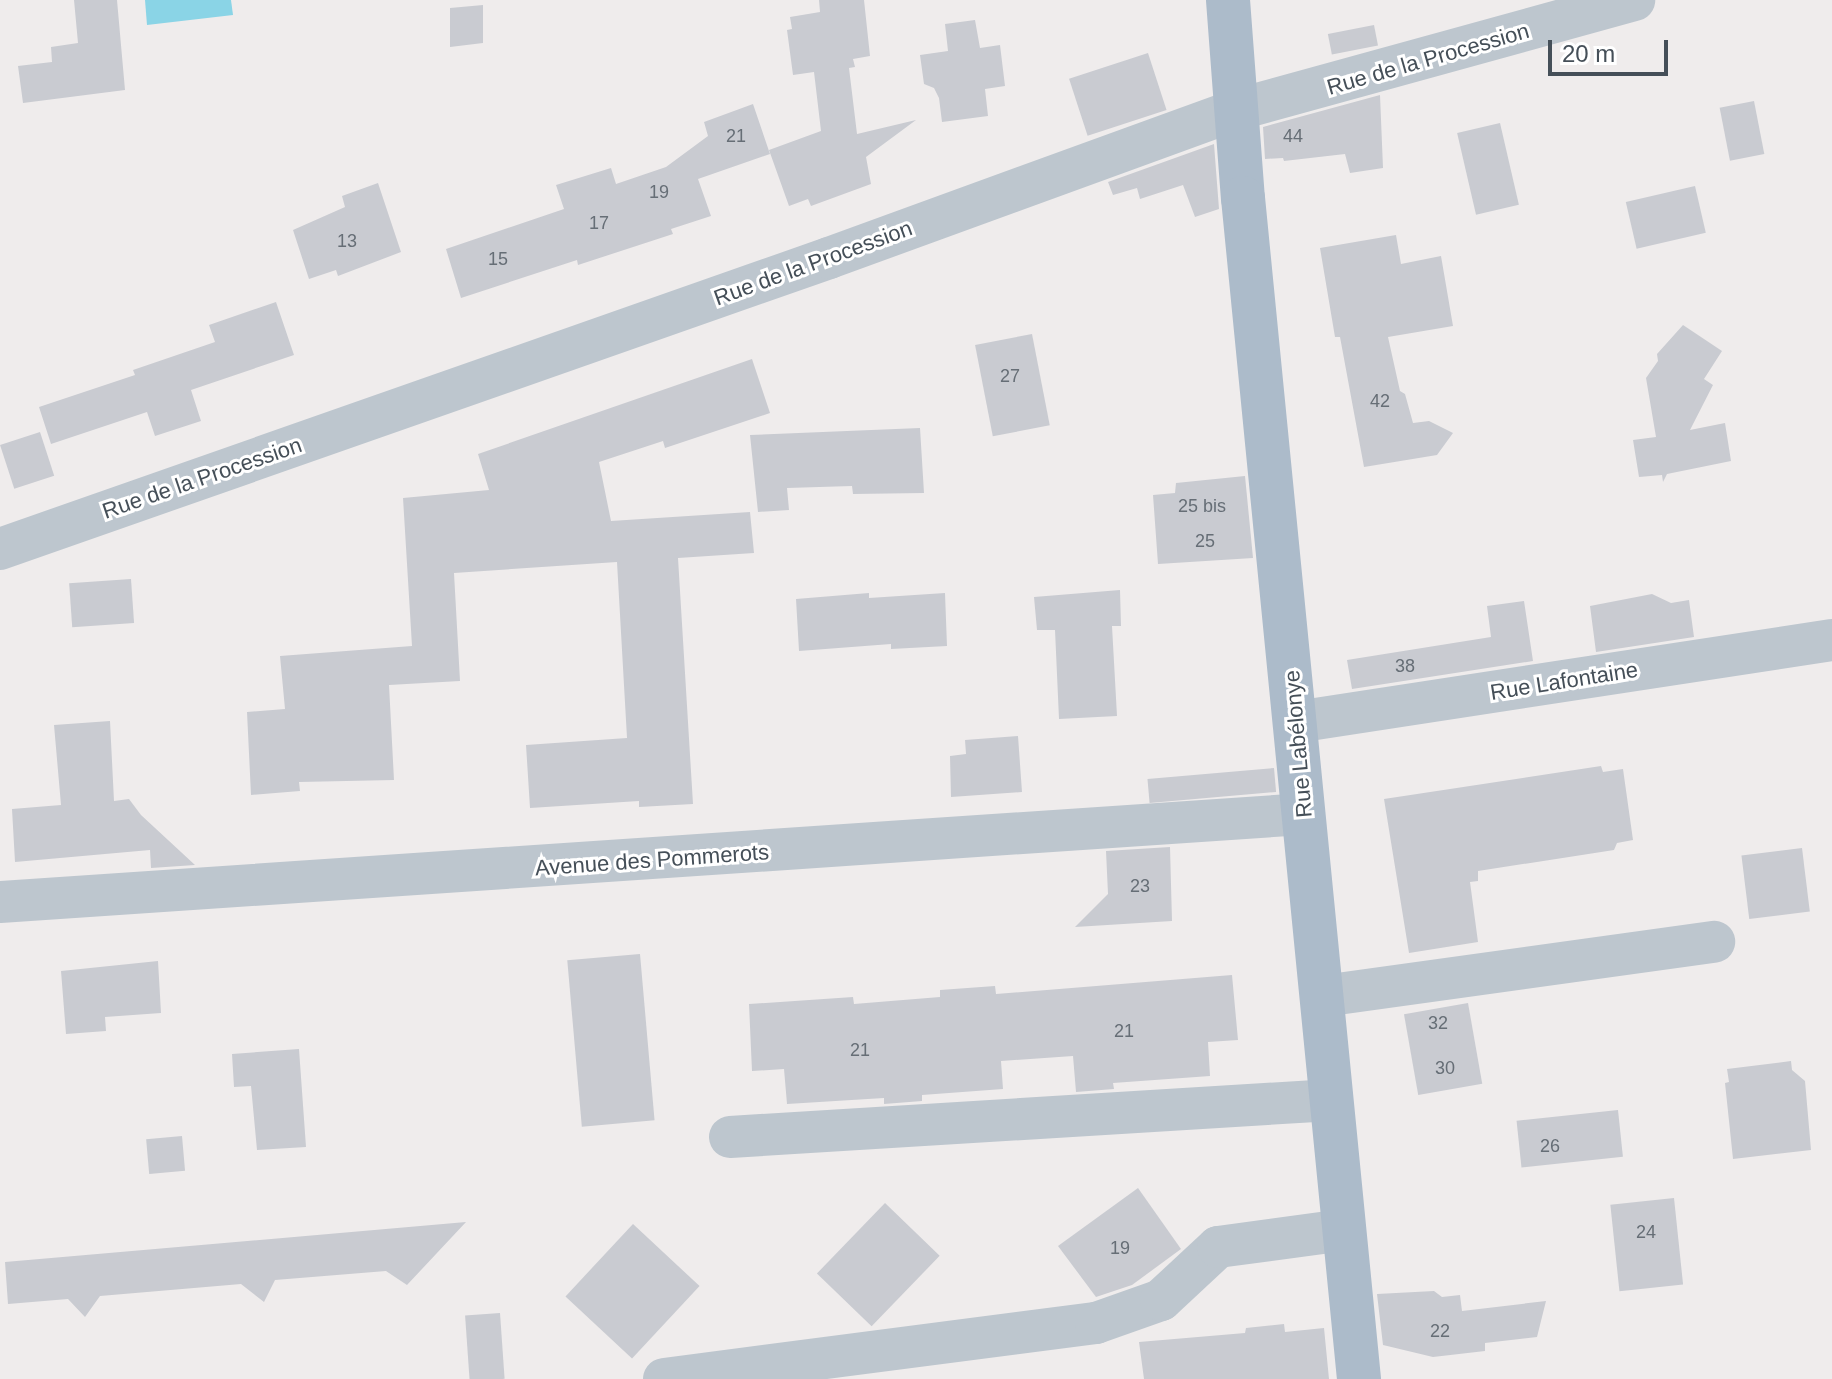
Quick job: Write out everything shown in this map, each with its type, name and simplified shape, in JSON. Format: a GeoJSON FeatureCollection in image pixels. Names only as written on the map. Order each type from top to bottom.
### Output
{"type":"FeatureCollection","features":[{"type":"Feature","properties":{"kind":"main road","name":"Rue Labélonye"},"geometry":{"type":"LineString","coordinates":[[1228,0],[1239,109],[1243,198],[1359,1379]]}},
{"type":"Feature","properties":{"kind":"street","name":"Rue de la Procession"},"geometry":{"type":"LineString","coordinates":[[0,549],[800,268],[1239,109],[1272,103],[1634,0]]}},
{"type":"Feature","properties":{"kind":"street","name":"Rue Lafontaine"},"geometry":{"type":"LineString","coordinates":[[1296,722],[1832,640]]}},
{"type":"Feature","properties":{"kind":"street","name":"Avenue des Pommerots"},"geometry":{"type":"LineString","coordinates":[[0,902],[1303,814]]}},
{"type":"Feature","properties":{"kind":"street"},"geometry":{"type":"LineString","coordinates":[[1323,996],[1714,942]]}},
{"type":"Feature","properties":{"kind":"street"},"geometry":{"type":"LineString","coordinates":[[730,1137],[1332,1100]]}},
{"type":"Feature","properties":{"kind":"street"},"geometry":{"type":"LineString","coordinates":[[664,1379],[1096,1323],[1161,1300],[1218,1247],[1343,1230]]}},
{"type":"Feature","properties":{"kind":"water"},"geometry":{"type":"Polygon","coordinates":[[[145,0],[231,0],[233,15],[147,25],[145,0]]]}},
{"type":"Feature","properties":{"kind":"building"},"geometry":{"type":"Polygon","coordinates":[[[74,0],[117,0],[125,90],[23,103],[18,66],[52,62],[51,47],[78,43],[74,0]]]}},
{"type":"Feature","properties":{"kind":"building"},"geometry":{"type":"Polygon","coordinates":[[[819,0],[864,0],[870,56],[853,59],[855,67],[849,68],[857,134],[916,120],[866,157],[871,184],[811,206],[808,199],[789,206],[769,150],[821,131],[814,72],[793,75],[787,30],[792,29],[790,17],[820,12],[819,0]]]}},
{"type":"Feature","properties":{"kind":"building"},"geometry":{"type":"Polygon","coordinates":[[[483,5],[483,43],[450,47],[450,8],[483,5]]]}},
{"type":"Feature","properties":{"kind":"building"},"geometry":{"type":"Polygon","coordinates":[[[975,20],[980,48],[1000,45],[1005,86],[985,89],[988,116],[942,122],[939,98],[934,88],[924,84],[920,55],[948,51],[945,24],[975,20]]]}},
{"type":"Feature","properties":{"kind":"building"},"geometry":{"type":"Polygon","coordinates":[[[1374,25],[1378,46],[1332,55],[1328,34],[1374,25]]]}},
{"type":"Feature","properties":{"kind":"building"},"geometry":{"type":"Polygon","coordinates":[[[1148,53],[1167,110],[1088,136],[1069,79],[1148,53]]]}},
{"type":"Feature","properties":{"kind":"building"},"geometry":{"type":"Polygon","coordinates":[[[1380,95],[1383,168],[1350,173],[1345,154],[1284,161],[1283,158],[1265,159],[1263,127],[1380,95]]]}},
{"type":"Feature","properties":{"kind":"building"},"geometry":{"type":"Polygon","coordinates":[[[1754,101],[1764,154],[1730,161],[1720,108],[1754,101]]]}},
{"type":"Feature","properties":{"kind":"building"},"geometry":{"type":"Polygon","coordinates":[[[753,104],[770,154],[698,179],[711,216],[671,229],[673,234],[578,265],[577,260],[461,298],[446,249],[564,209],[556,185],[611,168],[616,184],[666,167],[708,136],[704,122],[753,104]]]}},
{"type":"Feature","properties":{"kind":"building"},"geometry":{"type":"Polygon","coordinates":[[[1500,123],[1519,205],[1476,215],[1457,133],[1500,123]]]}},
{"type":"Feature","properties":{"kind":"building"},"geometry":{"type":"Polygon","coordinates":[[[1214,144],[1219,209],[1195,217],[1183,185],[1140,199],[1137,188],[1113,195],[1108,182],[1214,144]]]}},
{"type":"Feature","properties":{"kind":"building"},"geometry":{"type":"Polygon","coordinates":[[[378,183],[401,252],[338,276],[336,270],[309,279],[293,230],[345,207],[342,196],[378,183]]]}},
{"type":"Feature","properties":{"kind":"building"},"geometry":{"type":"Polygon","coordinates":[[[1695,186],[1706,233],[1637,249],[1626,202],[1695,186]]]}},
{"type":"Feature","properties":{"kind":"building"},"geometry":{"type":"Polygon","coordinates":[[[1396,235],[1401,264],[1441,256],[1453,326],[1388,337],[1400,391],[1405,394],[1413,423],[1429,421],[1453,433],[1437,455],[1364,467],[1340,337],[1335,337],[1320,248],[1396,235]]]}},
{"type":"Feature","properties":{"kind":"building"},"geometry":{"type":"Polygon","coordinates":[[[276,302],[294,355],[191,390],[201,421],[155,436],[147,412],[51,444],[39,407],[135,375],[133,370],[215,342],[209,325],[276,302]]]}},
{"type":"Feature","properties":{"kind":"building"},"geometry":{"type":"Polygon","coordinates":[[[1683,325],[1722,351],[1704,379],[1713,385],[1690,430],[1725,423],[1731,461],[1667,474],[1663,482],[1662,475],[1639,477],[1633,440],[1656,437],[1646,378],[1658,361],[1657,354],[1683,325]]]}},
{"type":"Feature","properties":{"kind":"building"},"geometry":{"type":"Polygon","coordinates":[[[1032,334],[1050,425],[993,436],[975,345],[1032,334]]]}},
{"type":"Feature","properties":{"kind":"building"},"geometry":{"type":"Polygon","coordinates":[[[752,359],[770,413],[665,448],[663,441],[599,462],[611,521],[750,512],[754,553],[678,558],[693,804],[639,807],[639,801],[530,808],[526,745],[627,738],[617,562],[454,573],[460,681],[389,685],[394,780],[299,782],[300,791],[251,795],[247,712],[285,709],[280,656],[412,646],[403,498],[489,490],[478,454],[752,359]]]}},
{"type":"Feature","properties":{"kind":"building"},"geometry":{"type":"Polygon","coordinates":[[[920,428],[924,493],[853,494],[852,486],[787,488],[789,510],[758,512],[750,435],[920,428]]]}},
{"type":"Feature","properties":{"kind":"building"},"geometry":{"type":"Polygon","coordinates":[[[40,432],[54,476],[14,489],[0,445],[40,432]]]}},
{"type":"Feature","properties":{"kind":"building"},"geometry":{"type":"Polygon","coordinates":[[[1245,476],[1253,558],[1158,564],[1153,495],[1175,493],[1176,483],[1245,476]]]}},
{"type":"Feature","properties":{"kind":"building"},"geometry":{"type":"Polygon","coordinates":[[[131,579],[134,623],[72,627],[69,583],[131,579]]]}},
{"type":"Feature","properties":{"kind":"building"},"geometry":{"type":"Polygon","coordinates":[[[1120,590],[1121,626],[1112,626],[1117,716],[1059,719],[1055,630],[1037,630],[1034,597],[1120,590]]]}},
{"type":"Feature","properties":{"kind":"building"},"geometry":{"type":"Polygon","coordinates":[[[869,593],[869,598],[945,593],[947,646],[891,649],[891,644],[799,651],[796,599],[869,593]]]}},
{"type":"Feature","properties":{"kind":"building"},"geometry":{"type":"Polygon","coordinates":[[[1652,594],[1671,603],[1689,600],[1694,637],[1596,652],[1590,606],[1652,594]]]}},
{"type":"Feature","properties":{"kind":"building"},"geometry":{"type":"Polygon","coordinates":[[[1524,601],[1533,661],[1352,689],[1347,660],[1491,637],[1487,606],[1524,601]]]}},
{"type":"Feature","properties":{"kind":"building"},"geometry":{"type":"Polygon","coordinates":[[[110,721],[114,801],[129,799],[141,815],[195,865],[151,868],[150,850],[15,862],[12,809],[61,805],[54,725],[110,721]]]}},
{"type":"Feature","properties":{"kind":"building"},"geometry":{"type":"Polygon","coordinates":[[[1018,736],[1022,792],[951,797],[950,756],[966,754],[965,740],[1018,736]]]}},
{"type":"Feature","properties":{"kind":"building"},"geometry":{"type":"Polygon","coordinates":[[[1601,766],[1603,772],[1623,769],[1633,840],[1617,843],[1614,850],[1478,871],[1478,881],[1470,882],[1478,942],[1409,953],[1384,799],[1601,766]]]}},
{"type":"Feature","properties":{"kind":"building"},"geometry":{"type":"Polygon","coordinates":[[[1274,768],[1276,792],[1150,803],[1147,779],[1274,768]]]}},
{"type":"Feature","properties":{"kind":"building"},"geometry":{"type":"Polygon","coordinates":[[[1170,847],[1172,921],[1075,927],[1108,894],[1106,851],[1170,847]]]}},
{"type":"Feature","properties":{"kind":"building"},"geometry":{"type":"Polygon","coordinates":[[[1802,848],[1810,912],[1749,919],[1741,855],[1802,848]]]}},
{"type":"Feature","properties":{"kind":"building"},"geometry":{"type":"Polygon","coordinates":[[[640,954],[655,1120],[582,1127],[567,960],[640,954]]]}},
{"type":"Feature","properties":{"kind":"building"},"geometry":{"type":"Polygon","coordinates":[[[158,961],[161,1013],[105,1017],[106,1031],[66,1034],[61,971],[158,961]]]}},
{"type":"Feature","properties":{"kind":"building"},"geometry":{"type":"Polygon","coordinates":[[[1232,975],[1238,1040],[1208,1042],[1210,1076],[1113,1083],[1114,1089],[1076,1092],[1073,1056],[1001,1061],[1003,1089],[922,1095],[922,1101],[884,1104],[884,1098],[787,1104],[784,1069],[752,1071],[749,1004],[853,997],[854,1004],[940,997],[940,990],[995,986],[996,994],[1232,975]]]}},
{"type":"Feature","properties":{"kind":"building"},"geometry":{"type":"Polygon","coordinates":[[[1468,1003],[1482,1084],[1418,1095],[1404,1014],[1468,1003]]]}},
{"type":"Feature","properties":{"kind":"building"},"geometry":{"type":"Polygon","coordinates":[[[299,1049],[306,1147],[257,1150],[251,1086],[234,1087],[232,1054],[299,1049]]]}},
{"type":"Feature","properties":{"kind":"building"},"geometry":{"type":"Polygon","coordinates":[[[1791,1061],[1792,1070],[1805,1081],[1811,1150],[1733,1159],[1725,1083],[1729,1082],[1727,1069],[1791,1061]]]}},
{"type":"Feature","properties":{"kind":"building"},"geometry":{"type":"Polygon","coordinates":[[[1618,1110],[1623,1157],[1521,1167],[1517,1121],[1618,1110]]]}},
{"type":"Feature","properties":{"kind":"building"},"geometry":{"type":"Polygon","coordinates":[[[182,1136],[185,1171],[149,1174],[146,1139],[182,1136]]]}},
{"type":"Feature","properties":{"kind":"building"},"geometry":{"type":"Polygon","coordinates":[[[1138,1188],[1181,1249],[1132,1285],[1096,1297],[1058,1246],[1138,1188]]]}},
{"type":"Feature","properties":{"kind":"building"},"geometry":{"type":"Polygon","coordinates":[[[1674,1198],[1683,1285],[1619,1291],[1610,1205],[1674,1198]]]}},
{"type":"Feature","properties":{"kind":"building"},"geometry":{"type":"Polygon","coordinates":[[[885,1203],[940,1256],[872,1326],[817,1273],[885,1203]]]}},
{"type":"Feature","properties":{"kind":"building"},"geometry":{"type":"Polygon","coordinates":[[[466,1222],[407,1285],[386,1271],[275,1280],[264,1302],[241,1284],[100,1296],[85,1317],[68,1299],[8,1304],[5,1262],[466,1222]]]}},
{"type":"Feature","properties":{"kind":"building"},"geometry":{"type":"Polygon","coordinates":[[[633,1224],[700,1286],[632,1358],[565,1296],[633,1224]]]}},
{"type":"Feature","properties":{"kind":"building"},"geometry":{"type":"Polygon","coordinates":[[[1434,1291],[1442,1297],[1460,1295],[1462,1311],[1546,1301],[1537,1337],[1485,1343],[1485,1351],[1433,1357],[1383,1345],[1377,1294],[1434,1291]]]}},
{"type":"Feature","properties":{"kind":"building"},"geometry":{"type":"Polygon","coordinates":[[[500,1313],[505,1379],[470,1379],[465,1315],[500,1313]]]}},
{"type":"Feature","properties":{"kind":"building"},"geometry":{"type":"Polygon","coordinates":[[[1284,1324],[1285,1332],[1324,1328],[1329,1379],[1144,1379],[1139,1342],[1245,1333],[1246,1328],[1284,1324]]]}}]}
